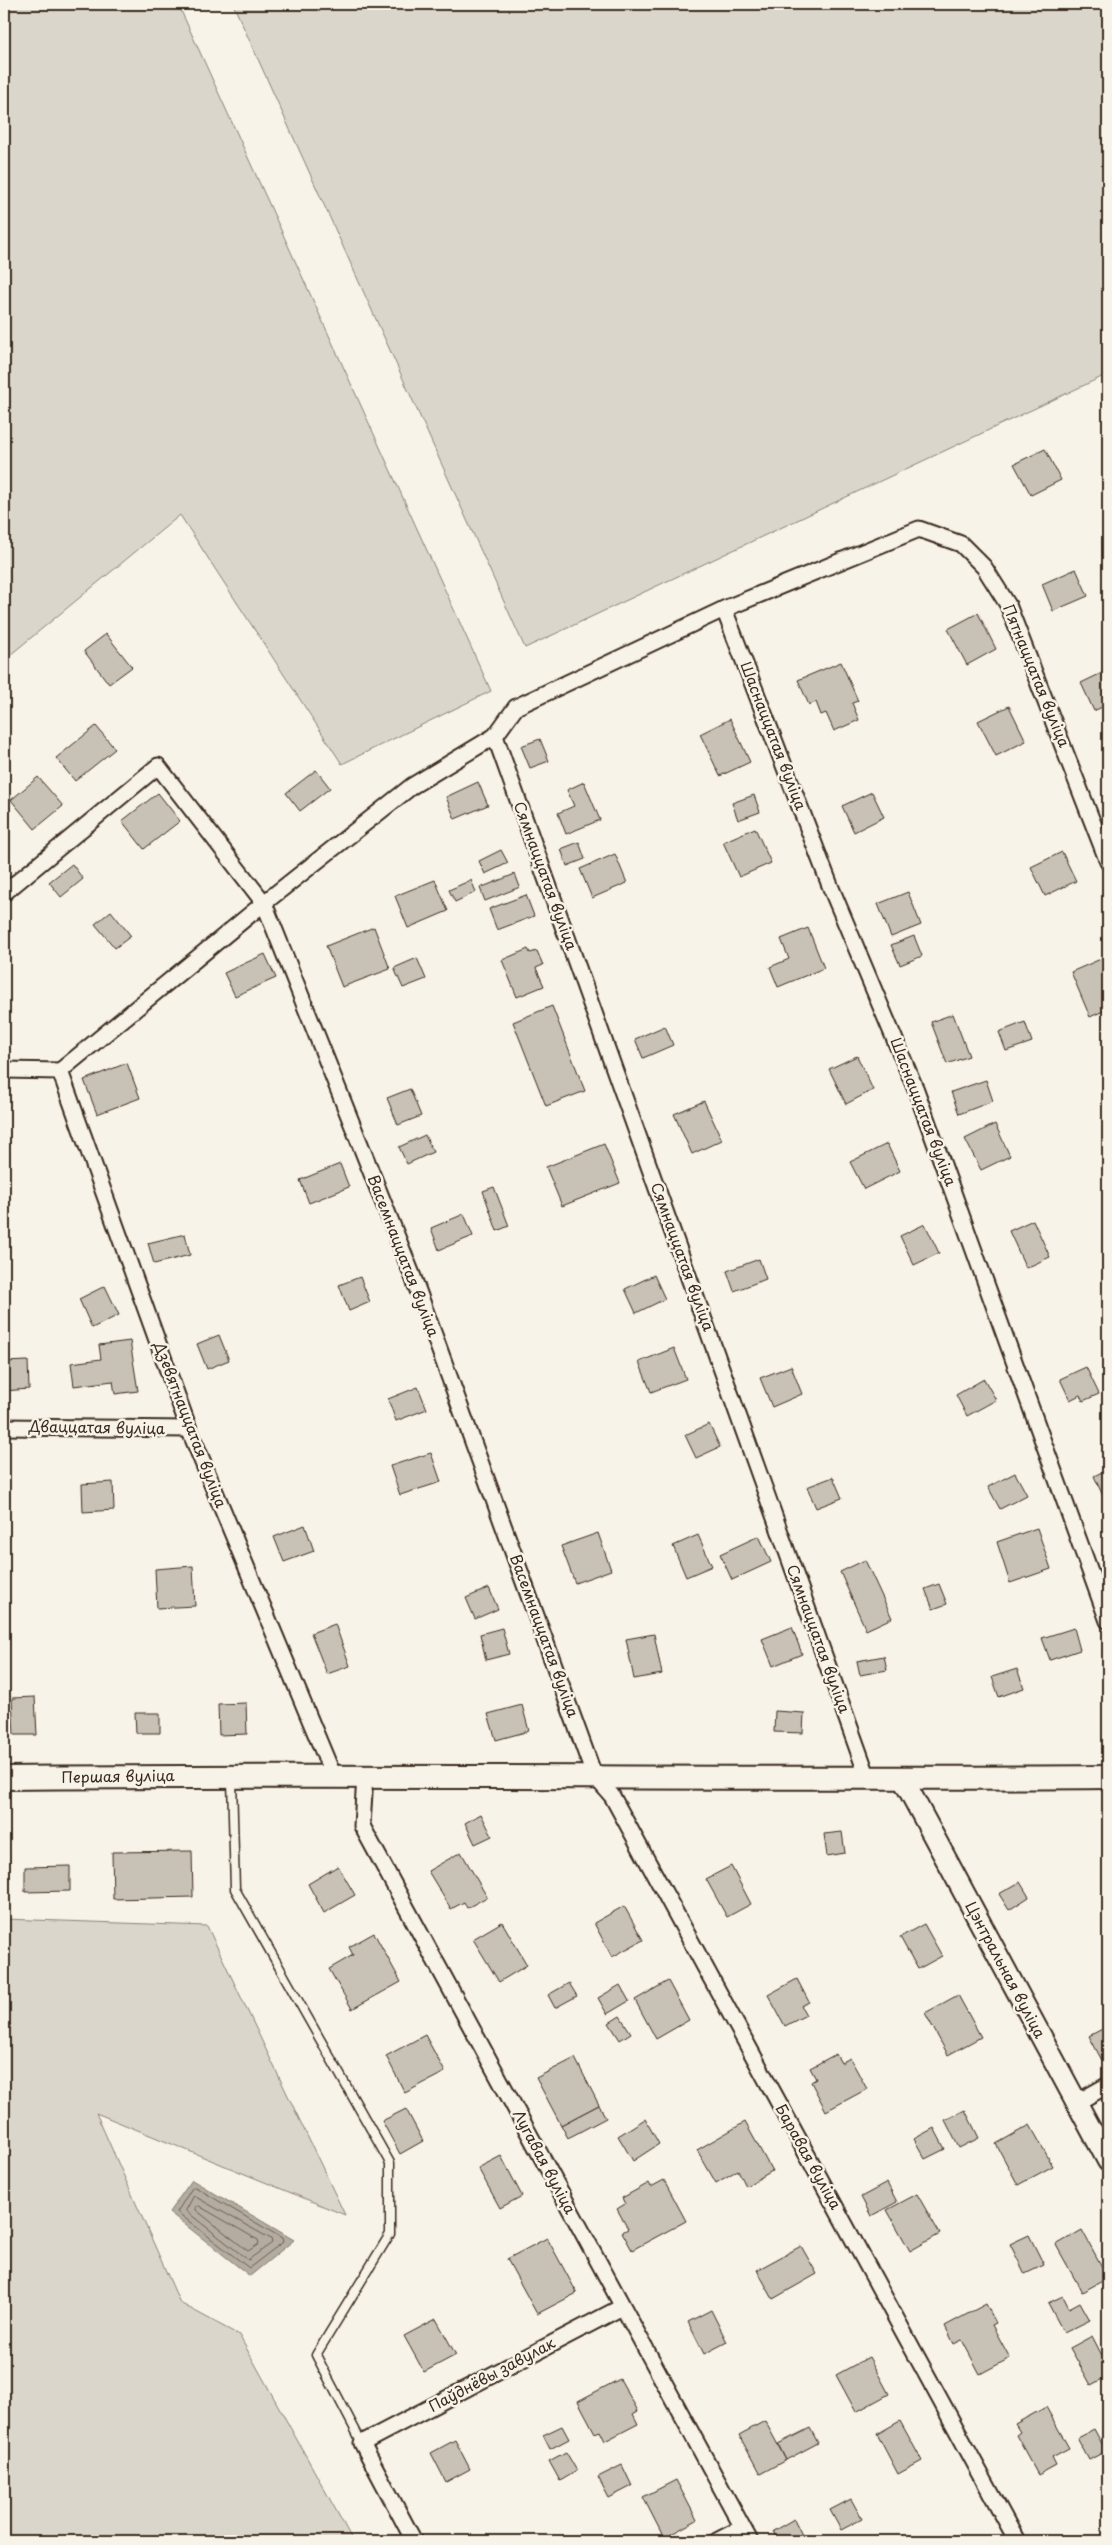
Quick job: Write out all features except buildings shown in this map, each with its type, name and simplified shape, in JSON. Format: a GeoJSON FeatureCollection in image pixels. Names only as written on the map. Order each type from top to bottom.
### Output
{"type":"FeatureCollection","features":[{"type":"Feature","properties":{"kind":"main road","name":"Першая вуліца"},"geometry":{"type":"LineString","coordinates":[[4,1778],[232,1775],[868,1778],[1108,1777]]}},
{"type":"Feature","properties":{"kind":"street","name":"Пятнаццатая вуліца"},"geometry":{"type":"LineString","coordinates":[[724,608],[919,529],[961,544],[984,567],[1008,605],[1108,862]]}},
{"type":"Feature","properties":{"kind":"street"},"geometry":{"type":"LineString","coordinates":[[4,1070],[60,1071],[264,903],[412,786],[495,736],[516,707],[724,608]]}},
{"type":"Feature","properties":{"kind":"street","name":"Шаснаццатая вуліца"},"geometry":{"type":"LineString","coordinates":[[724,608],[831,888],[916,1090],[1108,1621]]}},
{"type":"Feature","properties":{"kind":"street","name":"Сямнаццатая вуліца"},"geometry":{"type":"LineString","coordinates":[[495,736],[868,1778]]}},
{"type":"Feature","properties":{"kind":"street","name":"Васемнаццатая вуліца"},"geometry":{"type":"LineString","coordinates":[[4,893],[158,766],[264,903],[413,1277],[594,1776]]}},
{"type":"Feature","properties":{"kind":"street","name":"Дзевятнаццатая вуліца"},"geometry":{"type":"LineString","coordinates":[[60,1071],[189,1429],[333,1775]]}},
{"type":"Feature","properties":{"kind":"street","name":"Дваццатая вуліца"},"geometry":{"type":"LineString","coordinates":[[4,1427],[189,1429]]}},
{"type":"Feature","properties":{"kind":"street","name":"Лугавая вуліца"},"geometry":{"type":"LineString","coordinates":[[365,1776],[362,1826],[750,2541]]}},
{"type":"Feature","properties":{"kind":"street","name":"Баравая вуліца"},"geometry":{"type":"LineString","coordinates":[[594,1776],[612,1796],[1017,2541]]}},
{"type":"Feature","properties":{"kind":"street","name":"Цэнтральная вуліца"},"geometry":{"type":"LineString","coordinates":[[902,1778],[1108,2161]]}},
{"type":"Feature","properties":{"kind":"street"},"geometry":{"type":"LineString","coordinates":[[1076,2103],[1108,2085]]}},
{"type":"Feature","properties":{"kind":"street","name":"Паўднёвы завулак"},"geometry":{"type":"LineString","coordinates":[[362,2443],[622,2307]]}},
{"type":"Feature","properties":{"kind":"street"},"geometry":{"type":"LineString","coordinates":[[362,2443],[414,2541]]}},
{"type":"Feature","properties":{"kind":"street"},"geometry":{"type":"LineString","coordinates":[[717,2541],[742,2528]]}},
{"type":"Feature","properties":{"kind":"lane"},"geometry":{"type":"LineString","coordinates":[[232,1775],[236,1889],[390,2163],[390,2234],[316,2355],[362,2443]]}},
{"type":"Feature","properties":{"kind":"shaded area"},"geometry":{"type":"Polygon","coordinates":[[[4,4],[178,4],[491,691],[342,764],[180,515],[4,660],[4,4]]]}},
{"type":"Feature","properties":{"kind":"shaded area"},"geometry":{"type":"Polygon","coordinates":[[[233,4],[1108,4],[1108,374],[525,648],[233,4]]]}},
{"type":"Feature","properties":{"kind":"shaded area"},"geometry":{"type":"Polygon","coordinates":[[[4,1919],[207,1926],[345,2215],[96,2113],[180,2303],[239,2335],[353,2541],[4,2541],[4,1919]]]}},
{"type":"Feature","properties":{"kind":"water"},"geometry":{"type":"Polygon","coordinates":[[[192,2180],[294,2240],[250,2276],[169,2212],[192,2180]]]}}]}
